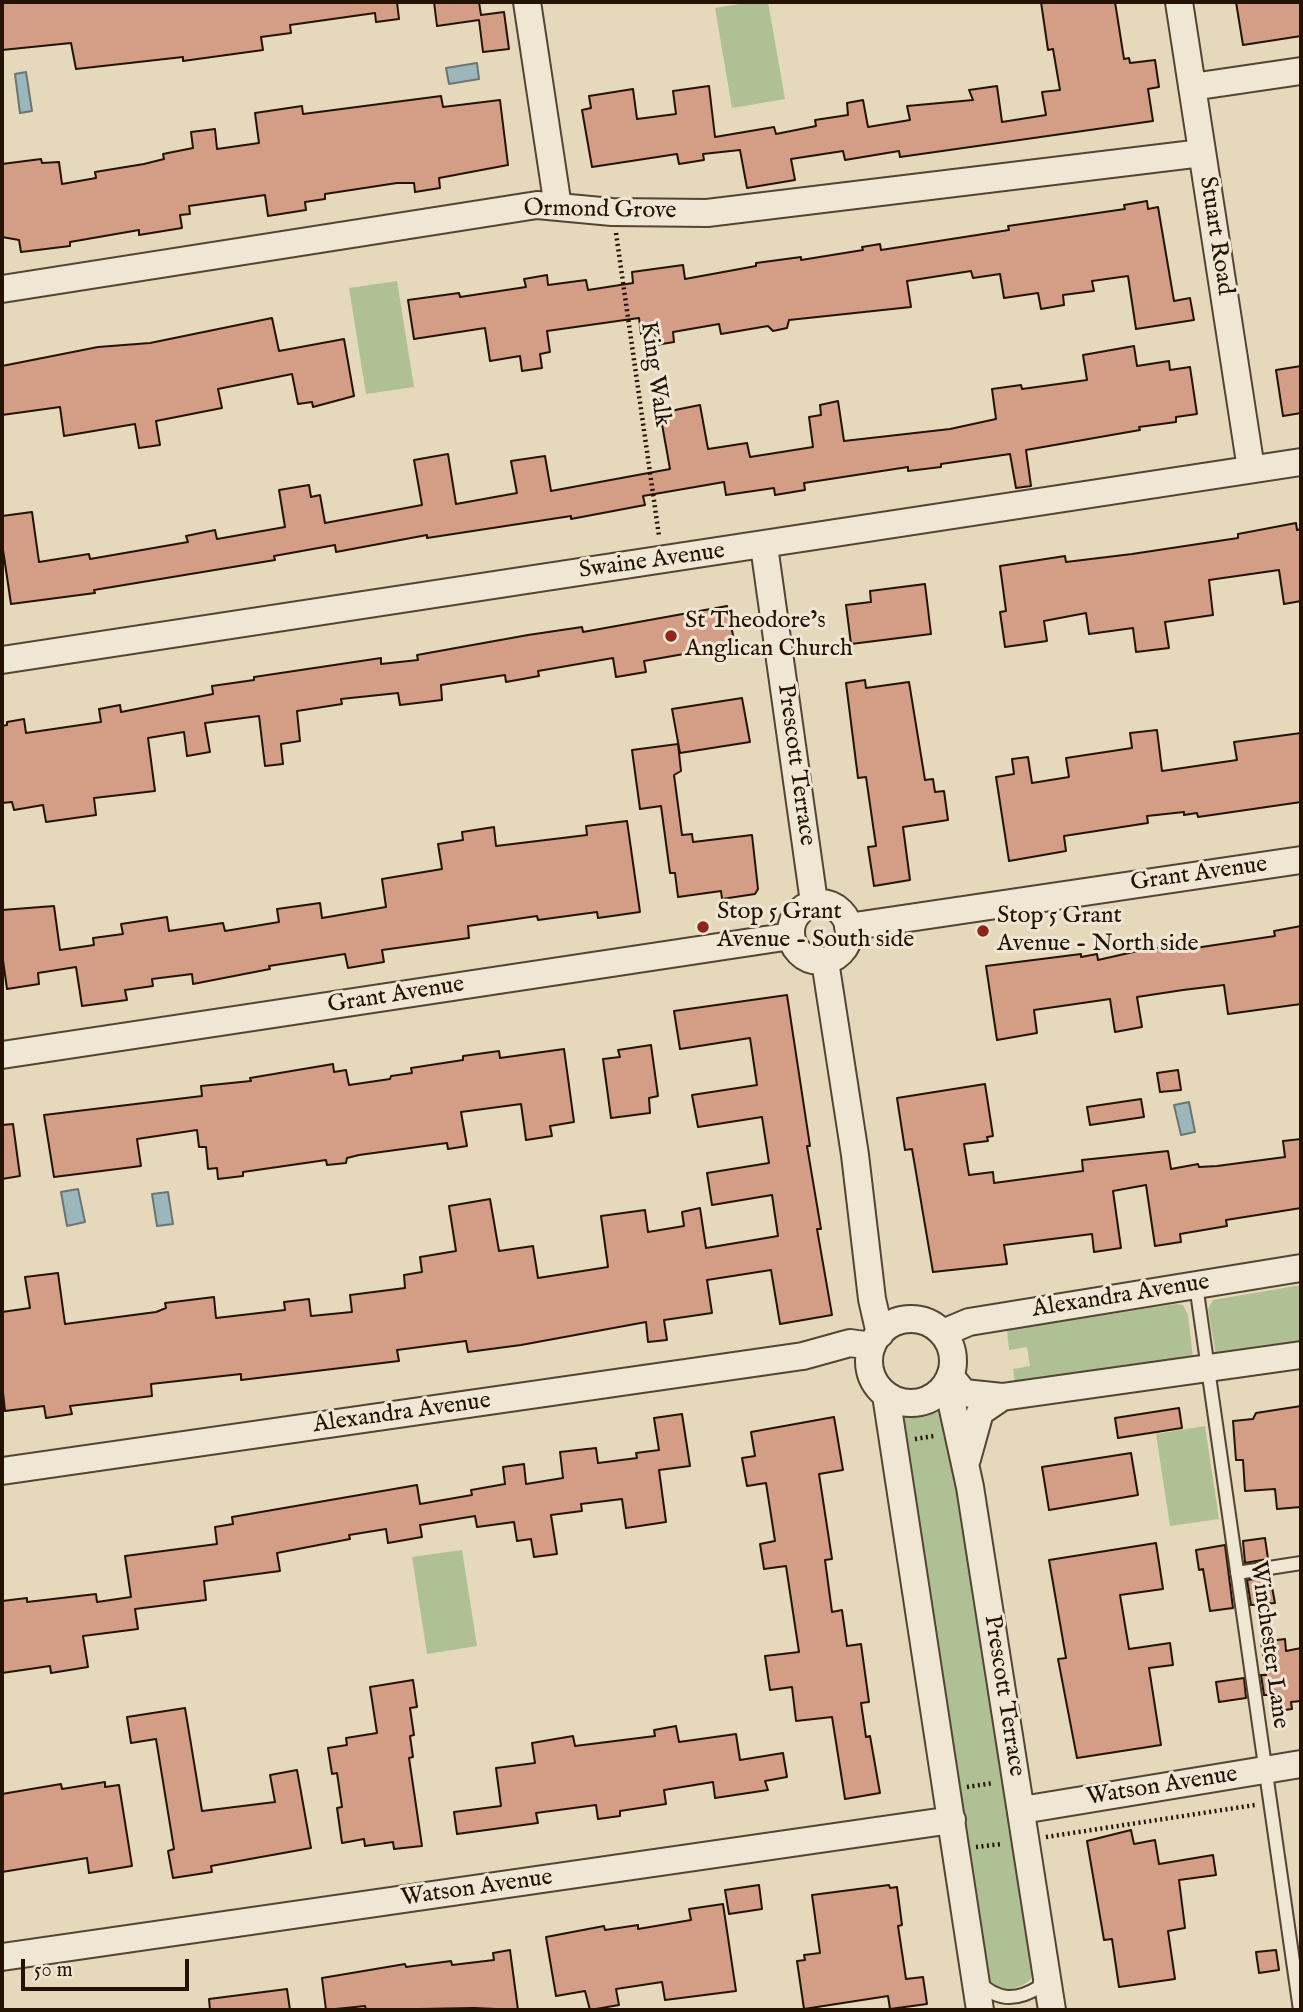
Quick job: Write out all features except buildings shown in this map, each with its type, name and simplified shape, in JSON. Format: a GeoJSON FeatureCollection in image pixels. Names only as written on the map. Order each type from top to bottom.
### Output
{"type":"FeatureCollection","features":[{"type":"Feature","properties":{"kind":"street"},"geometry":{"type":"LineString","coordinates":[[527,2],[558,207]]}},
{"type":"Feature","properties":{"kind":"street","name":"Stuart Road"},"geometry":{"type":"LineString","coordinates":[[1179,2],[1251,469]]}},
{"type":"Feature","properties":{"kind":"street"},"geometry":{"type":"LineString","coordinates":[[1192,87],[1301,71]]}},
{"type":"Feature","properties":{"kind":"street","name":"Ormond Grove"},"geometry":{"type":"LineString","coordinates":[[2,289],[537,205],[612,212],[707,214],[1202,153]]}},
{"type":"Feature","properties":{"kind":"street","name":"Swaine Avenue"},"geometry":{"type":"LineString","coordinates":[[2,660],[764,546],[1301,462]]}},
{"type":"Feature","properties":{"kind":"street","name":"Prescott Terrace"},"geometry":{"type":"LineString","coordinates":[[764,546],[814,902]]}},
{"type":"Feature","properties":{"kind":"street","name":"Grant Avenue"},"geometry":{"type":"LineString","coordinates":[[848,927],[1301,860]]}},
{"type":"Feature","properties":{"kind":"street"},"geometry":{"type":"LineString","coordinates":[[814,902],[831,905],[840,911],[848,927],[845,947],[825,961],[801,954],[791,936],[794,917],[814,902]]}},
{"type":"Feature","properties":{"kind":"street","name":"Grant Avenue"},"geometry":{"type":"LineString","coordinates":[[2,1055],[791,936]]}},
{"type":"Feature","properties":{"kind":"street"},"geometry":{"type":"LineString","coordinates":[[825,961],[869,1269],[883,1334]]}},
{"type":"Feature","properties":{"kind":"street","name":"Alexandra Avenue"},"geometry":{"type":"LineString","coordinates":[[943,1333],[969,1322],[1301,1268]]}},
{"type":"Feature","properties":{"kind":"street"},"geometry":{"type":"LineString","coordinates":[[842,1345],[858,1326],[869,1269]]}},
{"type":"Feature","properties":{"kind":"street"},"geometry":{"type":"LineString","coordinates":[[879,1385],[896,1400],[919,1402],[930,1398],[949,1379],[952,1352],[943,1333],[920,1320],[883,1334],[870,1356],[879,1385],[952,1820],[980,2010]]}},
{"type":"Feature","properties":{"kind":"street","name":"Alexandra Avenue"},"geometry":{"type":"LineString","coordinates":[[2,1471],[803,1356],[883,1334]]}},
{"type":"Feature","properties":{"kind":"street"},"geometry":{"type":"LineString","coordinates":[[949,1379],[964,1393],[1002,1397],[1301,1355]]}},
{"type":"Feature","properties":{"kind":"street","name":"Alexandra Avenue"},"geometry":{"type":"LineString","coordinates":[[803,1356],[843,1360],[879,1385]]}},
{"type":"Feature","properties":{"kind":"street","name":"Prescott Terrace"},"geometry":{"type":"LineString","coordinates":[[949,1379],[966,1464],[1052,2010]]}},
{"type":"Feature","properties":{"kind":"street"},"geometry":{"type":"LineString","coordinates":[[966,1464],[980,1412],[1002,1397]]}},
{"type":"Feature","properties":{"kind":"street","name":"Watson Avenue"},"geometry":{"type":"LineString","coordinates":[[1022,1810],[1301,1764]]}},
{"type":"Feature","properties":{"kind":"street","name":"Watson Avenue"},"geometry":{"type":"LineString","coordinates":[[2,1956],[952,1820]]}},
{"type":"Feature","properties":{"kind":"lane","name":"Winchester Lane"},"geometry":{"type":"LineString","coordinates":[[1196,1285],[1264,1771],[1297,1959],[1300,2010]]}},
{"type":"Feature","properties":{"kind":"lane"},"geometry":{"type":"LineString","coordinates":[[1237,1573],[1301,1563]]}},
{"type":"Feature","properties":{"kind":"lane"},"geometry":{"type":"LineString","coordinates":[[976,1979],[990,1993],[1015,1997],[1039,1986],[1045,1964]]}},
{"type":"Feature","properties":{"kind":"path","name":"King Walk"},"geometry":{"type":"LineString","coordinates":[[612,212],[660,542]]}},
{"type":"Feature","properties":{"kind":"path"},"geometry":{"type":"LineString","coordinates":[[904,1441],[940,1435]]}},
{"type":"Feature","properties":{"kind":"path"},"geometry":{"type":"LineString","coordinates":[[956,1789],[994,1783]]}},
{"type":"Feature","properties":{"kind":"path"},"geometry":{"type":"LineString","coordinates":[[1038,1838],[1258,1804]]}},
{"type":"Feature","properties":{"kind":"path"},"geometry":{"type":"LineString","coordinates":[[965,1849],[1004,1843]]}},
{"type":"Feature","properties":{"kind":"green space"},"geometry":{"type":"Polygon","coordinates":[[[768,2],[785,99],[732,108],[715,8],[768,2]]]}},
{"type":"Feature","properties":{"kind":"green space"},"geometry":{"type":"Polygon","coordinates":[[[397,281],[414,387],[366,394],[349,288],[397,281]]]}},
{"type":"Feature","properties":{"kind":"green space"},"geometry":{"type":"Polygon","coordinates":[[[1301,1285],[1301,1347],[1216,1356],[1208,1309],[1213,1300],[1301,1285]]]}},
{"type":"Feature","properties":{"kind":"green space"},"geometry":{"type":"Polygon","coordinates":[[[1183,1305],[1188,1315],[1193,1358],[1016,1390],[1013,1369],[1030,1366],[1027,1347],[1009,1350],[1007,1330],[1183,1305]]]}},
{"type":"Feature","properties":{"kind":"green space"},"geometry":{"type":"Polygon","coordinates":[[[942,1408],[946,1410],[1036,1971],[1021,1986],[1007,1989],[993,1987],[987,1983],[898,1415],[918,1416],[942,1408]]]}},
{"type":"Feature","properties":{"kind":"green space"},"geometry":{"type":"Polygon","coordinates":[[[1205,1426],[1219,1519],[1170,1526],[1156,1434],[1205,1426]]]}},
{"type":"Feature","properties":{"kind":"green space"},"geometry":{"type":"Polygon","coordinates":[[[462,1550],[477,1646],[427,1654],[412,1557],[462,1550]]]}},
{"type":"Feature","properties":{"kind":"water"},"geometry":{"type":"Polygon","coordinates":[[[477,63],[479,79],[449,84],[446,68],[477,63]]]}},
{"type":"Feature","properties":{"kind":"water"},"geometry":{"type":"Polygon","coordinates":[[[26,72],[32,111],[20,113],[15,74],[26,72]]]}},
{"type":"Feature","properties":{"kind":"water"},"geometry":{"type":"Polygon","coordinates":[[[1189,1102],[1195,1132],[1181,1135],[1174,1105],[1189,1102]]]}},
{"type":"Feature","properties":{"kind":"water"},"geometry":{"type":"Polygon","coordinates":[[[78,1189],[85,1222],[67,1226],[61,1192],[78,1189]]]}},
{"type":"Feature","properties":{"kind":"water"},"geometry":{"type":"Polygon","coordinates":[[[168,1192],[173,1224],[157,1226],[152,1194],[168,1192]]]}},
{"type":"Feature","properties":{"kind":"place","name":"St Theodore’s Anglican Church"},"geometry":{"type":"Point","coordinates":[671,636]}},
{"type":"Feature","properties":{"kind":"place","name":"Stop 5 Grant Avenue - South side"},"geometry":{"type":"Point","coordinates":[703,927]}},
{"type":"Feature","properties":{"kind":"place","name":"Stop 5 Grant Avenue - North side"},"geometry":{"type":"Point","coordinates":[983,931]}}]}
